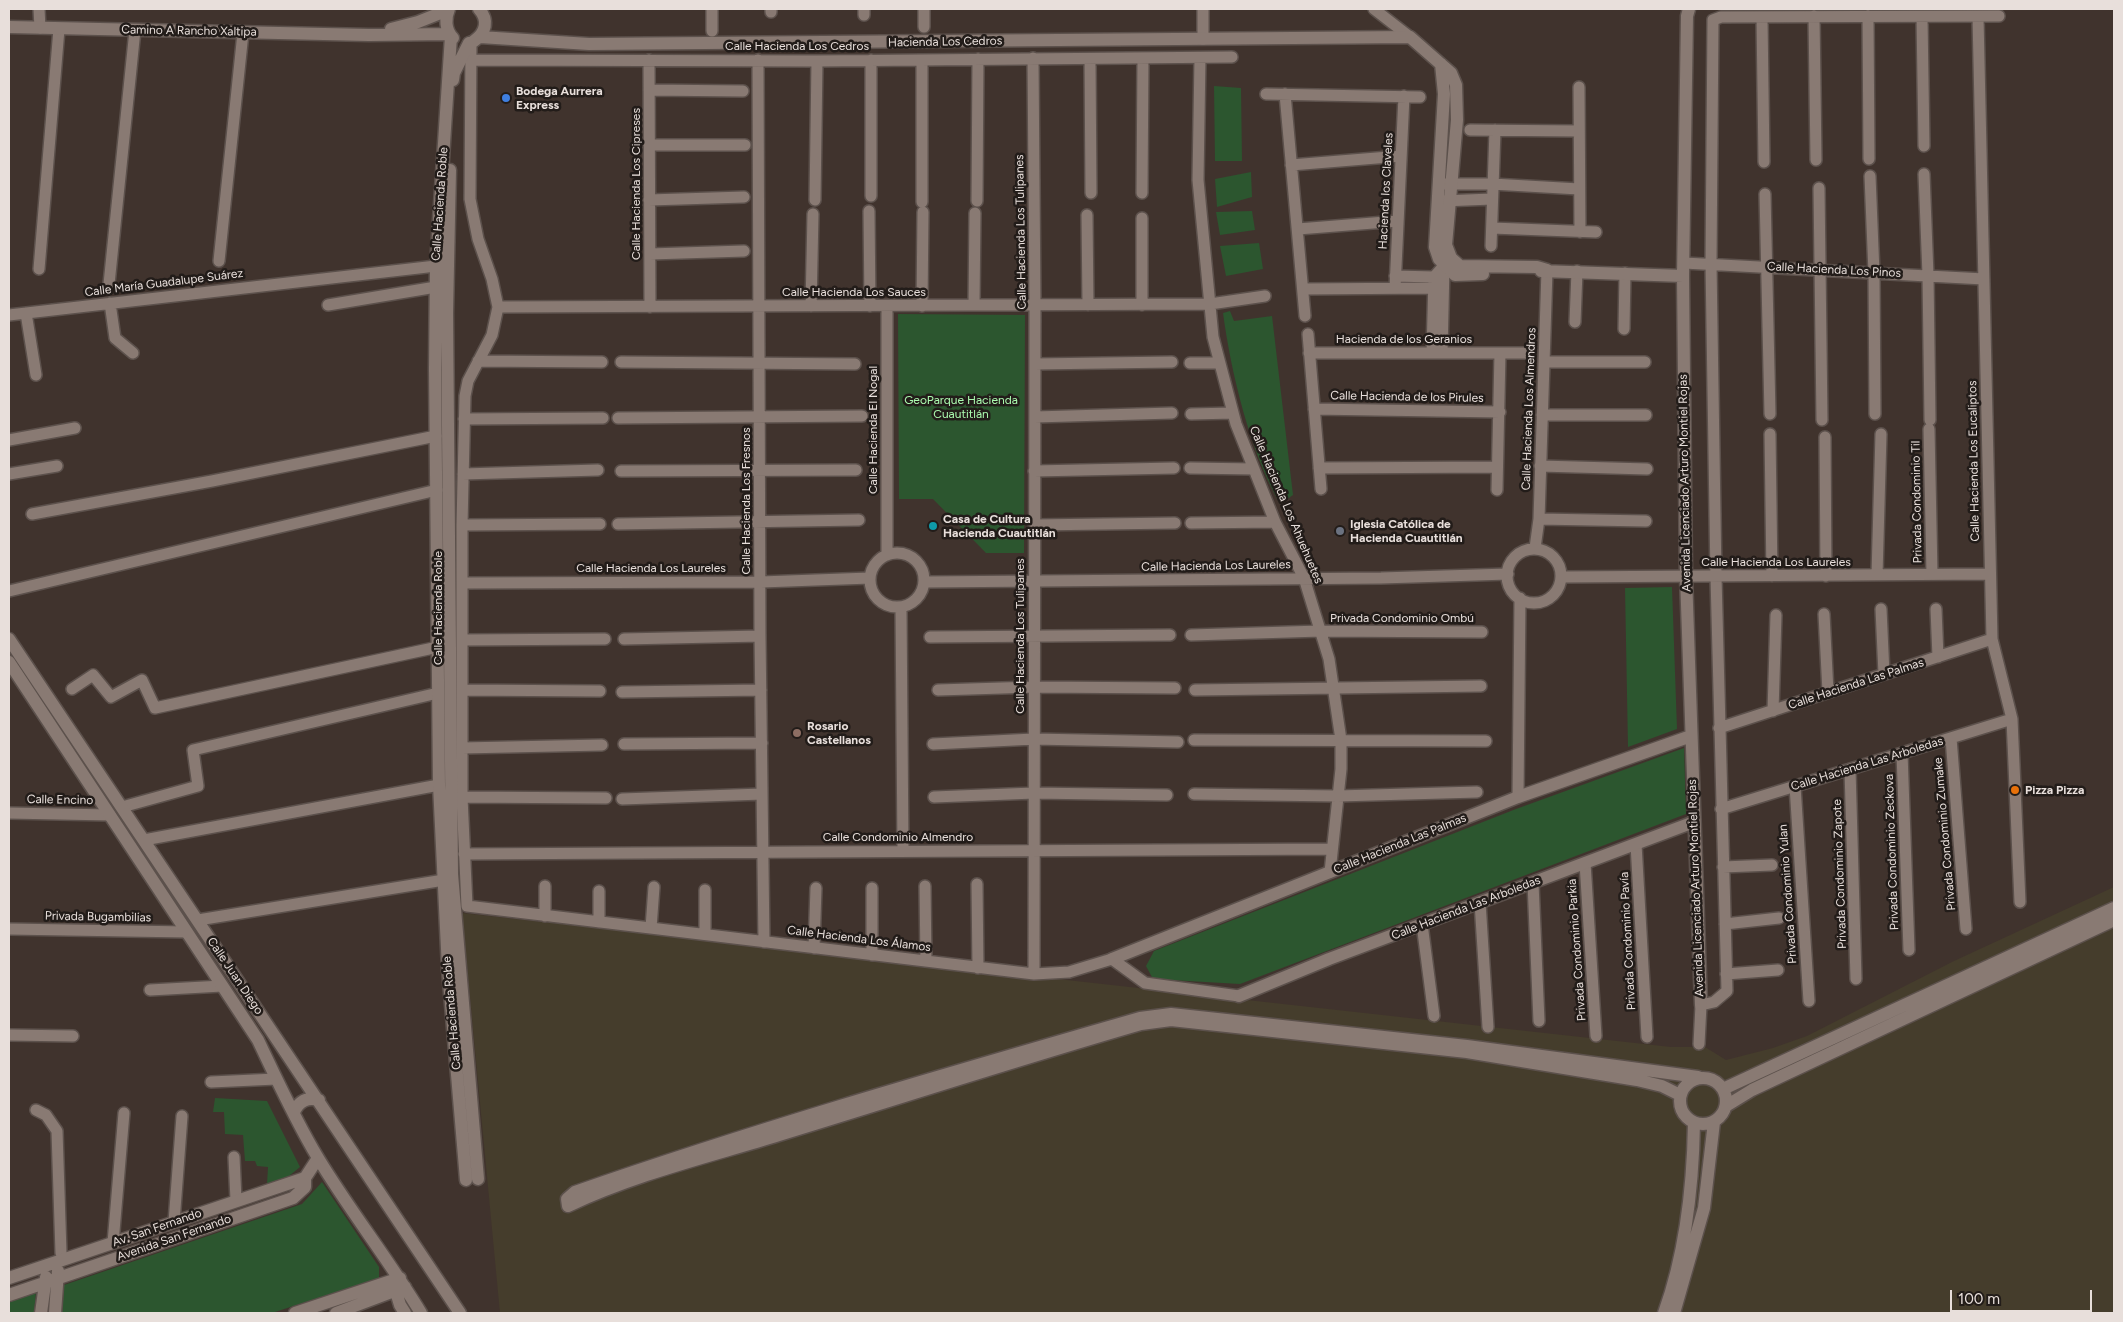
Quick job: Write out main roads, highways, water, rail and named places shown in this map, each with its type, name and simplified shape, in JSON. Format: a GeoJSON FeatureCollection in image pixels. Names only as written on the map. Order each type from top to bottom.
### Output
{"type":"FeatureCollection","features":[{"type":"Feature","properties":{"kind":"main road","name":"Calle Hacienda Roble"},"geometry":{"type":"LineString","coordinates":[[444,9],[450,35],[436,266],[439,785],[448,969],[472,1180],[452,874],[447,313],[451,122],[454,73],[473,40]]}},
{"type":"Feature","properties":{"kind":"main road","name":"Camino A Rancho Xaltipa"},"geometry":{"type":"LineString","coordinates":[[369,35],[418,22],[444,9]]}},
{"type":"Feature","properties":{"kind":"main road"},"geometry":{"type":"LineString","coordinates":[[473,40],[485,25],[485,19],[479,9]]}},
{"type":"Feature","properties":{"kind":"main road","name":"Avenida Licenciado Arturo Montiel Rojas"},"geometry":{"type":"LineString","coordinates":[[1689,9],[1687,16],[1683,276],[1686,576],[1701,1005]]}},
{"type":"Feature","properties":{"kind":"main road","name":"Camino A Rancho Xaltipa"},"geometry":{"type":"LineString","coordinates":[[9,27],[450,35]]}},
{"type":"Feature","properties":{"kind":"main road","name":"Hacienda Los Cedros"},"geometry":{"type":"LineString","coordinates":[[450,35],[462,42],[473,40],[589,44],[1410,37],[1441,64]]}},
{"type":"Feature","properties":{"kind":"main road"},"geometry":{"type":"LineString","coordinates":[[1441,64],[1454,76],[1456,85],[1457,120],[1446,245],[1447,262]]}},
{"type":"Feature","properties":{"kind":"main road"},"geometry":{"type":"LineString","coordinates":[[1441,64],[1444,94],[1435,247],[1447,262],[1460,266],[1537,267],[1547,270],[1683,276]]}},
{"type":"Feature","properties":{"kind":"main road","name":"Calle Juan Diego"},"geometry":{"type":"LineString","coordinates":[[9,639],[460,1313]]}},
{"type":"Feature","properties":{"kind":"main road","name":"Calle Juan Diego"},"geometry":{"type":"LineString","coordinates":[[9,662],[258,1040],[284,1096],[318,1158],[389,1263],[395,1288]]}},
{"type":"Feature","properties":{"kind":"main road","name":"Calle Hacienda Las Palmas"},"geometry":{"type":"LineString","coordinates":[[1112,959],[1518,797],[1691,736]]}},
{"type":"Feature","properties":{"kind":"main road","name":"Calle Hacienda Las Arboledas"},"geometry":{"type":"LineString","coordinates":[[1239,996],[1422,924],[1694,822]]}},
{"type":"Feature","properties":{"kind":"main road"},"geometry":{"type":"LineString","coordinates":[[1723,1089],[2114,908]]}},
{"type":"Feature","properties":{"kind":"main road"},"geometry":{"type":"LineString","coordinates":[[1674,1313],[1704,1208],[1714,1122],[1726,1106],[1752,1090],[2114,920]]}},
{"type":"Feature","properties":{"kind":"main road"},"geometry":{"type":"LineString","coordinates":[[1680,1095],[1662,1086],[1636,1080],[1467,1052],[1171,1020],[1141,1024],[779,1135],[658,1170],[587,1196],[568,1206],[567,1199],[575,1192],[656,1164],[849,1103],[1140,1018],[1171,1014],[1467,1046],[1712,1079],[1723,1089],[1726,1106]]}},
{"type":"Feature","properties":{"kind":"main road"},"geometry":{"type":"LineString","coordinates":[[1698,1077],[1687,1084],[1680,1095],[1681,1108],[1688,1119],[1694,1122],[1701,1124],[1714,1122]]}},
{"type":"Feature","properties":{"kind":"main road"},"geometry":{"type":"LineString","coordinates":[[284,1096],[299,1094],[304,1089],[306,1082]]}},
{"type":"Feature","properties":{"kind":"main road"},"geometry":{"type":"LineString","coordinates":[[294,1112],[302,1101],[311,1098],[319,1100]]}},
{"type":"Feature","properties":{"kind":"main road"},"geometry":{"type":"LineString","coordinates":[[1664,1313],[1685,1233],[1694,1162],[1694,1122]]}},
{"type":"Feature","properties":{"kind":"main road","name":"Avenida San Fernando"},"geometry":{"type":"LineString","coordinates":[[9,1295],[293,1198],[304,1187],[305,1178],[318,1158]]}},
{"type":"Feature","properties":{"kind":"main road","name":"Av. San Fernando"},"geometry":{"type":"LineString","coordinates":[[9,1278],[56,1259],[113,1243],[305,1178]]}},
{"type":"Feature","properties":{"kind":"main road"},"geometry":{"type":"LineString","coordinates":[[41,1313],[56,1259]]}},
{"type":"Feature","properties":{"kind":"main road"},"geometry":{"type":"LineString","coordinates":[[51,1280],[55,1313]]}},
{"type":"Feature","properties":{"kind":"main road"},"geometry":{"type":"LineString","coordinates":[[395,1288],[402,1309]]}},
{"type":"Feature","properties":{"kind":"main road"},"geometry":{"type":"LineString","coordinates":[[295,1313],[395,1288]]}},
{"type":"Feature","properties":{"kind":"main road"},"geometry":{"type":"LineString","coordinates":[[336,1313],[395,1288]]}},
{"type":"Feature","properties":{"kind":"main road"},"geometry":{"type":"LineString","coordinates":[[395,1288],[420,1313]]}},
{"type":"Feature","properties":{"kind":"place","name":"Bodega Aurrera Express"},"geometry":{"type":"Point","coordinates":[506,98]}},
{"type":"Feature","properties":{"kind":"place","name":"Casa de Cultura Hacienda Cuautitlán"},"geometry":{"type":"Point","coordinates":[933,526]}},
{"type":"Feature","properties":{"kind":"place","name":"Iglesia Católica de Hacienda Cuautitlán"},"geometry":{"type":"Point","coordinates":[1340,531]}},
{"type":"Feature","properties":{"kind":"place","name":"Rosario Castellanos"},"geometry":{"type":"Point","coordinates":[797,733]}},
{"type":"Feature","properties":{"kind":"place","name":"Pizza Pizza"},"geometry":{"type":"Point","coordinates":[2015,790]}},
{"type":"Feature","properties":{"kind":"park label","name":"GeoParque Hacienda Cuautitlán"},"geometry":{"type":"Point","coordinates":[961,407]}}]}
